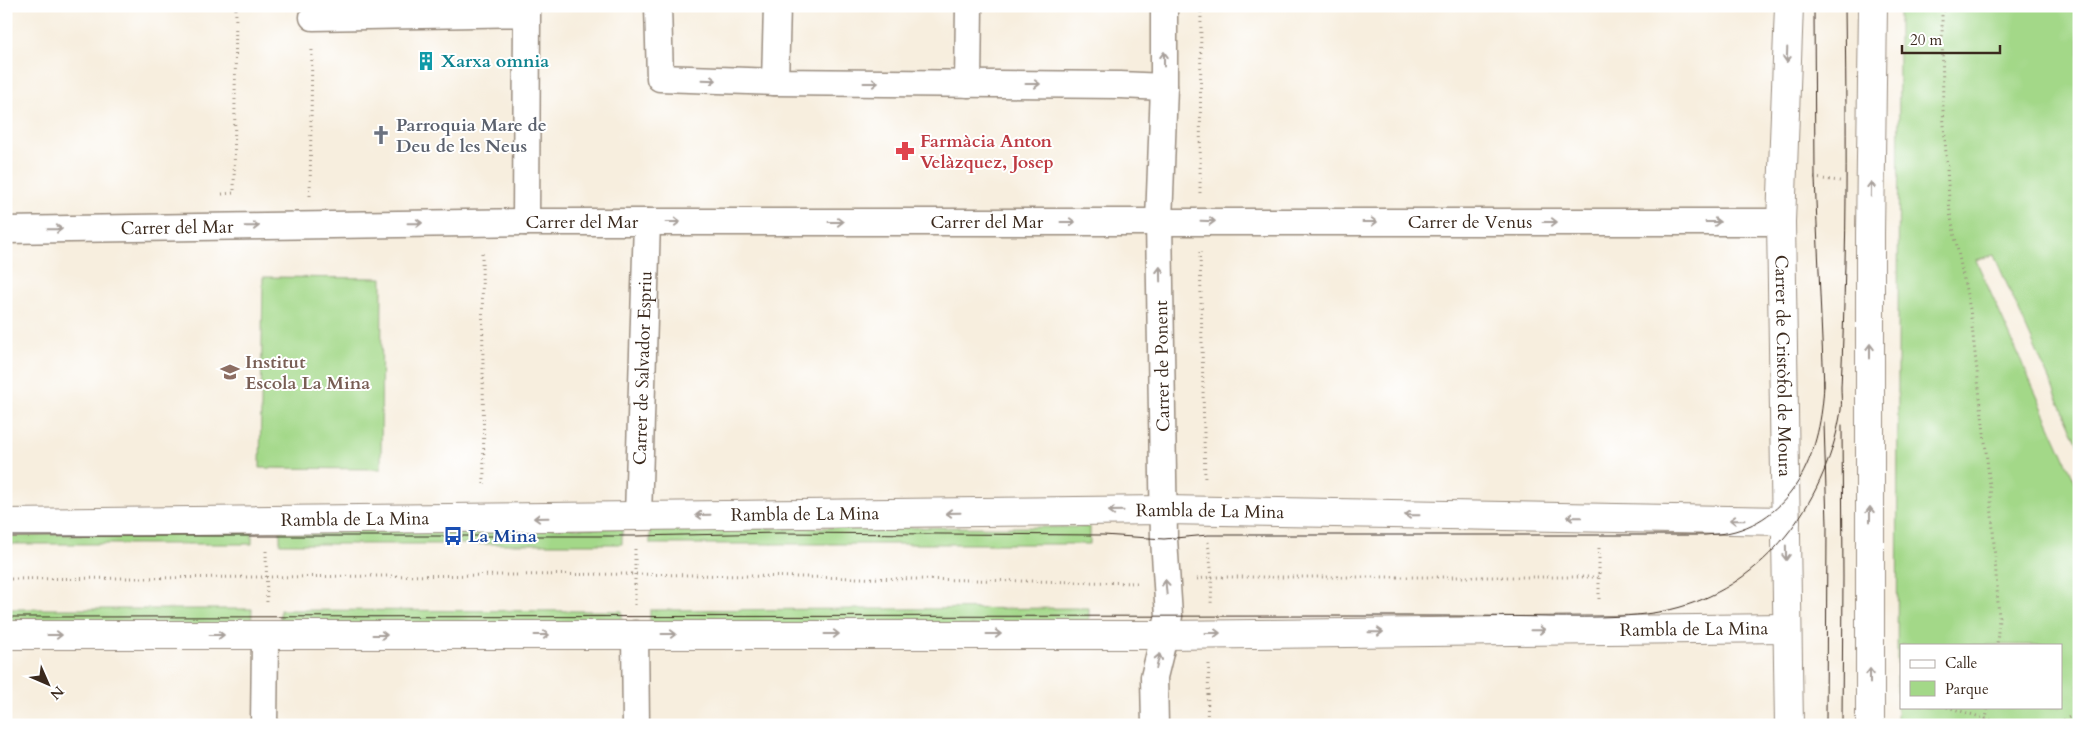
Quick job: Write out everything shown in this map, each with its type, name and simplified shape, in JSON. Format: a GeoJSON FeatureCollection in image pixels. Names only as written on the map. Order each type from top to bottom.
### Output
{"type":"FeatureCollection","features":[{"type":"Feature","properties":{"kind":"street"},"geometry":{"type":"LineString","coordinates":[[658,6],[660,78],[775,82],[1164,87]]}},
{"type":"Feature","properties":{"kind":"street"},"geometry":{"type":"LineString","coordinates":[[775,82],[777,6]]}},
{"type":"Feature","properties":{"kind":"street"},"geometry":{"type":"LineString","coordinates":[[968,84],[969,6]]}},
{"type":"Feature","properties":{"kind":"street","name":"Carrer de Ponent"},"geometry":{"type":"LineString","coordinates":[[1155,725],[1154,677],[1169,616],[1164,510],[1159,221],[1164,87],[1164,6]]}},
{"type":"Feature","properties":{"kind":"street","name":"Carrer de Cristòfol de Moura"},"geometry":{"type":"LineString","coordinates":[[1789,6],[1780,222],[1789,725]]}},
{"type":"Feature","properties":{"kind":"street"},"geometry":{"type":"LineString","coordinates":[[1870,725],[1873,6]]}},
{"type":"Feature","properties":{"kind":"street"},"geometry":{"type":"LineString","coordinates":[[313,17],[527,13],[526,222]]}},
{"type":"Feature","properties":{"kind":"street","name":"Carrer del Mar"},"geometry":{"type":"LineString","coordinates":[[6,230],[482,222],[1159,221]]}},
{"type":"Feature","properties":{"kind":"street","name":"Carrer de Venus"},"geometry":{"type":"LineString","coordinates":[[1159,221],[1780,222]]}},
{"type":"Feature","properties":{"kind":"street","name":"Carrer de Salvador Espriu"},"geometry":{"type":"LineString","coordinates":[[638,516],[647,222]]}},
{"type":"Feature","properties":{"kind":"street","name":"Rambla de La Mina"},"geometry":{"type":"LineString","coordinates":[[6,522],[1164,510],[1786,521]]}},
{"type":"Feature","properties":{"kind":"street","name":"Rambla de La Mina"},"geometry":{"type":"LineString","coordinates":[[6,635],[1164,634],[1788,628]]}},
{"type":"Feature","properties":{"kind":"street"},"geometry":{"type":"LineString","coordinates":[[636,634],[636,725]]}},
{"type":"Feature","properties":{"kind":"street"},"geometry":{"type":"LineString","coordinates":[[264,725],[265,642]]}},
{"type":"Feature","properties":{"kind":"path"},"geometry":{"type":"LineString","coordinates":[[216,194],[234,193],[236,6]]}},
{"type":"Feature","properties":{"kind":"path"},"geometry":{"type":"LineString","coordinates":[[1946,6],[1942,15],[1943,101],[1950,213],[1970,309],[1990,486],[1999,618],[1996,644]]}},
{"type":"Feature","properties":{"kind":"path"},"geometry":{"type":"LineString","coordinates":[[310,225],[313,17]]}},
{"type":"Feature","properties":{"kind":"path"},"geometry":{"type":"LineString","coordinates":[[1782,177],[1871,183]]}},
{"type":"Feature","properties":{"kind":"path"},"geometry":{"type":"LineString","coordinates":[[482,222],[484,518]]}},
{"type":"Feature","properties":{"kind":"path"},"geometry":{"type":"LineString","coordinates":[[1206,512],[1212,578],[1207,725]]}},
{"type":"Feature","properties":{"kind":"path"},"geometry":{"type":"LineString","coordinates":[[636,634],[634,574],[638,516]]}},
{"type":"Feature","properties":{"kind":"path","name":"Rambla de La Mina"},"geometry":{"type":"LineString","coordinates":[[1598,630],[1599,535],[1603,518]]}},
{"type":"Feature","properties":{"kind":"path"},"geometry":{"type":"LineString","coordinates":[[266,544],[267,610]]}},
{"type":"Feature","properties":{"kind":"path"},"geometry":{"type":"LineString","coordinates":[[6,579],[634,574],[1166,583],[1212,578],[1598,577]]}},
{"type":"Feature","properties":{"kind":"path"},"geometry":{"type":"LineString","coordinates":[[1950,708],[2007,725]]}},
{"type":"Feature","properties":{"kind":"path"},"geometry":{"type":"LineString","coordinates":[[1985,725],[1988,708]]}},
{"type":"Feature","properties":{"kind":"path"},"geometry":{"type":"LineString","coordinates":[[2055,725],[2079,712]]}},
{"type":"Feature","properties":{"kind":"green space"},"geometry":{"type":"Polygon","coordinates":[[[1899,6],[2079,6],[2079,447],[1994,255],[1976,260],[2079,490],[2079,725],[1897,725],[1899,6]]]}},
{"type":"Feature","properties":{"kind":"green space"},"geometry":{"type":"Polygon","coordinates":[[[263,277],[382,278],[381,469],[260,468],[263,277]]]}},
{"type":"Feature","properties":{"kind":"green space"},"geometry":{"type":"Polygon","coordinates":[[[252,527],[252,544],[6,544],[6,528],[252,527]]]}},
{"type":"Feature","properties":{"kind":"green space"},"geometry":{"type":"Polygon","coordinates":[[[1090,527],[1090,544],[650,544],[650,528],[1090,527]]]}},
{"type":"Feature","properties":{"kind":"green space"},"geometry":{"type":"Polygon","coordinates":[[[280,528],[622,528],[622,544],[280,544],[280,528]]]}},
{"type":"Feature","properties":{"kind":"green space"},"geometry":{"type":"Polygon","coordinates":[[[1089,608],[1089,626],[650,626],[650,610],[1089,608]]]}},
{"type":"Feature","properties":{"kind":"green space"},"geometry":{"type":"Polygon","coordinates":[[[6,609],[252,609],[251,626],[6,625],[6,609]]]}},
{"type":"Feature","properties":{"kind":"green space"},"geometry":{"type":"Polygon","coordinates":[[[280,610],[622,611],[622,627],[280,627],[280,610]]]}},
{"type":"Feature","properties":{"kind":"tram line"},"geometry":{"type":"LineString","coordinates":[[1814,6],[1815,178],[1824,387]]}},
{"type":"Feature","properties":{"kind":"tram line"},"geometry":{"type":"LineString","coordinates":[[6,617],[1584,617],[1637,615],[1671,610],[1687,605],[1717,592],[1745,575],[1769,554],[1791,530],[1809,502],[1823,473],[1834,442],[1841,407],[1845,278],[1845,6]]}},
{"type":"Feature","properties":{"kind":"tram line"},"geometry":{"type":"LineString","coordinates":[[6,536],[636,536],[779,533],[1103,535],[1164,539],[1208,535],[1720,534],[1735,531],[1758,522],[1777,508],[1792,491],[1804,471],[1813,450],[1823,403],[1824,380]]}},
{"type":"Feature","properties":{"kind":"tram line"},"geometry":{"type":"LineString","coordinates":[[1824,422],[1827,525],[1826,725]]}},
{"type":"Feature","properties":{"kind":"tram line"},"geometry":{"type":"LineString","coordinates":[[1842,425],[1842,725]]}},
{"type":"Feature","properties":{"kind":"place","name":"Xarxa omnia"},"geometry":{"type":"Point","coordinates":[426,61]}},
{"type":"Feature","properties":{"kind":"place","name":"Parroquia Mare de Deu de les Neus"},"geometry":{"type":"Point","coordinates":[381,135]}},
{"type":"Feature","properties":{"kind":"place","name":"Farmàcia Anton Velàzquez, Josep"},"geometry":{"type":"Point","coordinates":[905,151]}},
{"type":"Feature","properties":{"kind":"place","name":"Institut Escola La Mina"},"geometry":{"type":"Point","coordinates":[230,372]}},
{"type":"Feature","properties":{"kind":"place","name":"La Mina"},"geometry":{"type":"Point","coordinates":[453,536]}}]}
